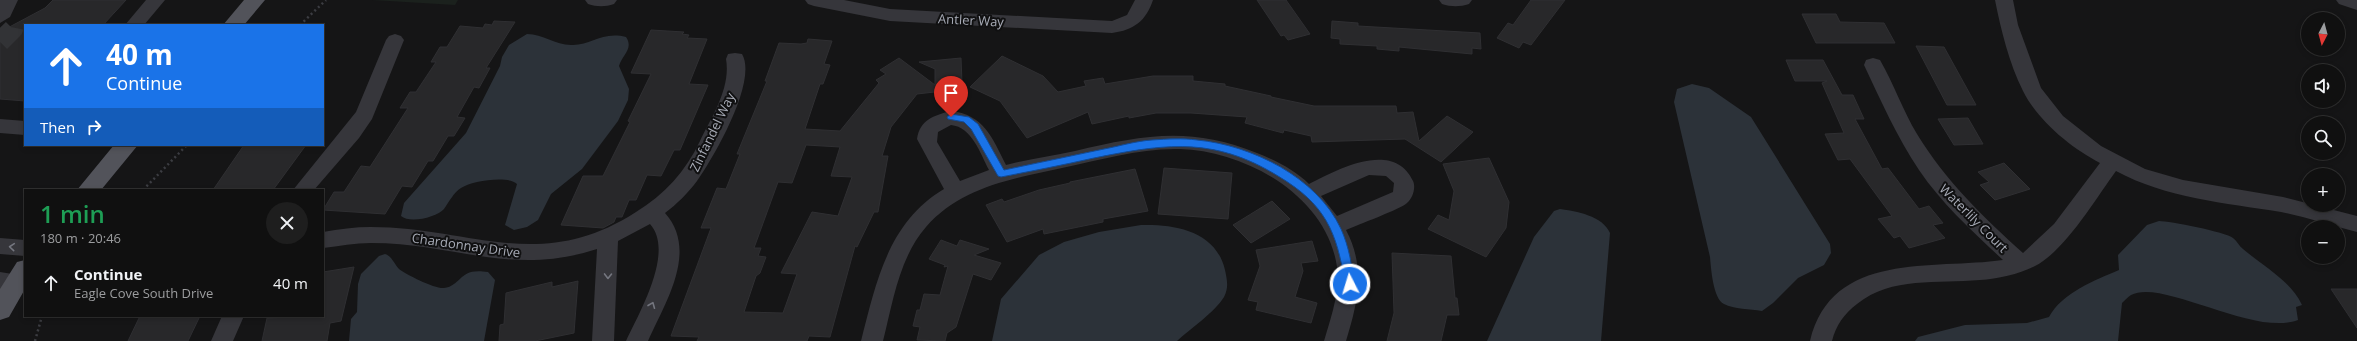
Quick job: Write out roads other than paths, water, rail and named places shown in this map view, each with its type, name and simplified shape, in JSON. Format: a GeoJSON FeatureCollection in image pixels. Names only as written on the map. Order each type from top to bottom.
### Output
{"type":"FeatureCollection","features":[{"type":"Feature","properties":{"kind":"main road"},"geometry":{"type":"LineString","coordinates":[[234,24],[255,0]]}},
{"type":"Feature","properties":{"kind":"main road"},"geometry":{"type":"LineString","coordinates":[[89,189],[126,146]]}},
{"type":"Feature","properties":{"kind":"main road"},"geometry":{"type":"LineString","coordinates":[[0,310],[14,277]]}},
{"type":"Feature","properties":{"kind":"street"},"geometry":{"type":"LineString","coordinates":[[135,24],[156,0]]}},
{"type":"Feature","properties":{"kind":"street"},"geometry":{"type":"LineString","coordinates":[[594,0],[608,0]]}},
{"type":"Feature","properties":{"kind":"street","name":"Antler Way"},"geometry":{"type":"LineString","coordinates":[[814,0],[890,15],[1112,27],[1129,23],[1138,16],[1144,0]]}},
{"type":"Feature","properties":{"kind":"street"},"geometry":{"type":"LineString","coordinates":[[918,17],[923,0]]}},
{"type":"Feature","properties":{"kind":"street"},"geometry":{"type":"LineString","coordinates":[[1448,0],[1463,0]]}},
{"type":"Feature","properties":{"kind":"street"},"geometry":{"type":"LineString","coordinates":[[2004,0],[2008,20],[2026,77],[2039,102],[2069,134],[2112,162],[2156,181],[2183,188],[2283,204],[2357,224]]}},
{"type":"Feature","properties":{"kind":"street"},"geometry":{"type":"LineString","coordinates":[[2345,0],[2357,4]]}},
{"type":"Feature","properties":{"kind":"street"},"geometry":{"type":"LineString","coordinates":[[305,189],[324,163],[352,133],[365,114],[395,40]]}},
{"type":"Feature","properties":{"kind":"street","name":"Zinfandel Way"},"geometry":{"type":"LineString","coordinates":[[608,237],[652,213],[678,191],[700,162],[734,85],[736,73],[735,59]]}},
{"type":"Feature","properties":{"kind":"street","name":"Waterlily Court"},"geometry":{"type":"LineString","coordinates":[[1873,65],[1908,135],[1936,178],[1968,214],[2020,263]]}},
{"type":"Feature","properties":{"kind":"street"},"geometry":{"type":"LineString","coordinates":[[956,192],[928,142],[927,136],[935,123],[947,118],[963,118],[972,124],[1001,174]]}},
{"type":"Feature","properties":{"kind":"street"},"geometry":{"type":"LineString","coordinates":[[0,126],[24,128]]}},
{"type":"Feature","properties":{"kind":"street"},"geometry":{"type":"LineString","coordinates":[[872,341],[894,262],[901,246],[923,217],[937,204],[956,192],[969,185],[1001,174],[1131,146],[1188,142],[1235,151],[1260,160],[1288,176],[1318,202],[1334,226],[1345,252],[1350,284],[1345,317],[1335,341]]}},
{"type":"Feature","properties":{"kind":"street"},"geometry":{"type":"LineString","coordinates":[[1821,341],[1824,330],[1836,310],[1846,299],[1866,286],[1882,279],[1909,274],[1973,274],[1998,271],[2035,256],[2049,244],[2112,162]]}},
{"type":"Feature","properties":{"kind":"street"},"geometry":{"type":"LineString","coordinates":[[1308,193],[1365,168],[1376,166],[1385,166],[1401,177],[1404,184],[1404,191],[1398,200],[1334,226]]}},
{"type":"Feature","properties":{"kind":"street"},"geometry":{"type":"LineString","coordinates":[[637,341],[670,256],[670,240],[667,231],[652,213]]}},
{"type":"Feature","properties":{"kind":"street","name":"Chardonnay Drive"},"geometry":{"type":"LineString","coordinates":[[324,240],[357,234],[381,234],[506,252],[533,253],[571,249],[608,237]]}},
{"type":"Feature","properties":{"kind":"street"},"geometry":{"type":"LineString","coordinates":[[603,341],[608,291],[608,237]]}},
{"type":"Feature","properties":{"kind":"street"},"geometry":{"type":"LineString","coordinates":[[0,246],[24,248]]}},
{"type":"Feature","properties":{"kind":"street"},"geometry":{"type":"LineString","coordinates":[[222,341],[233,317]]}},
{"type":"Feature","properties":{"kind":"tunnel"},"geometry":{"type":"LineString","coordinates":[[0,42],[13,29],[14,24]]}}]}
